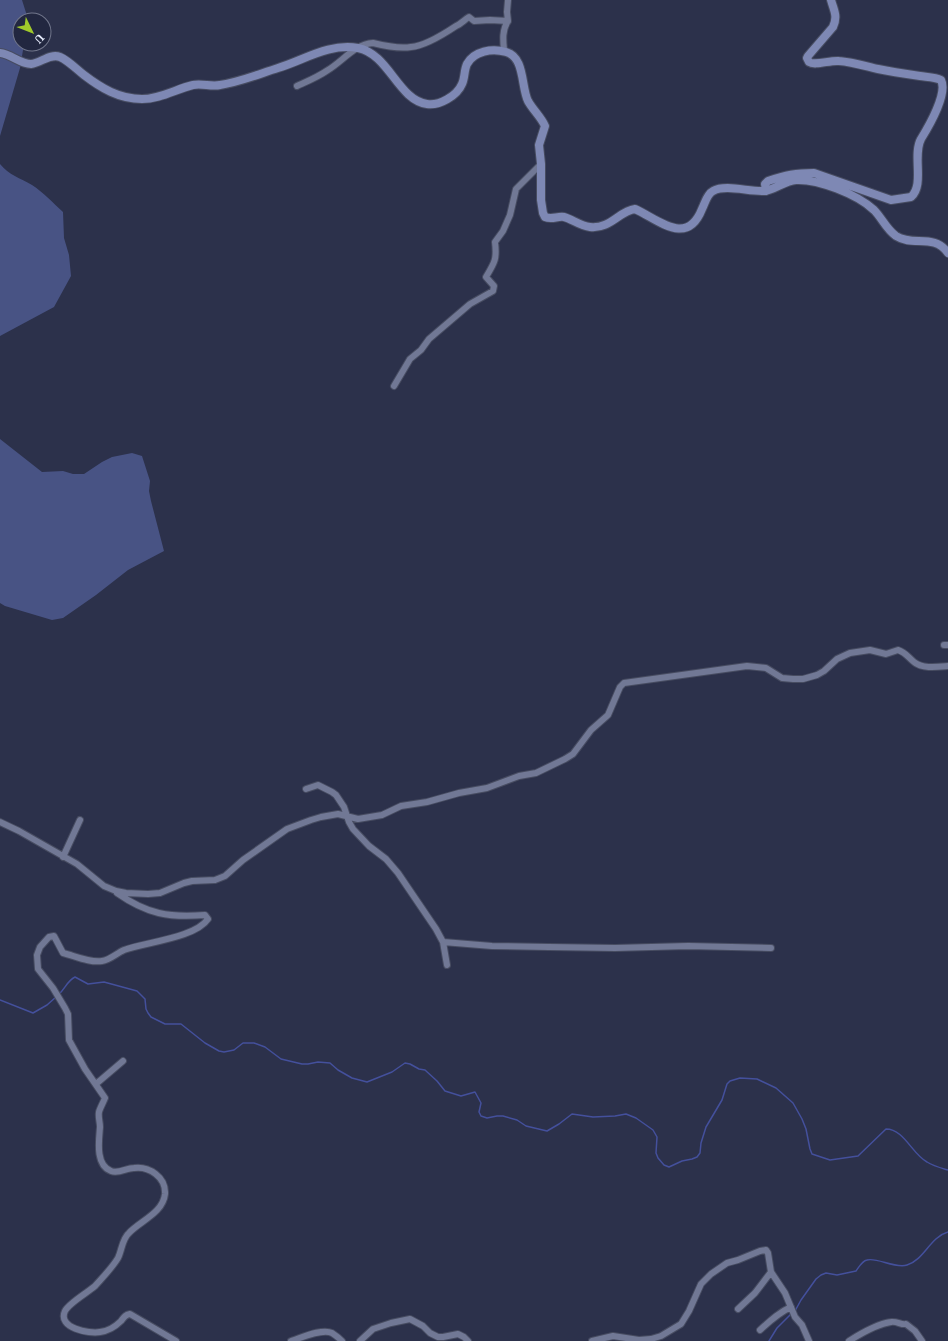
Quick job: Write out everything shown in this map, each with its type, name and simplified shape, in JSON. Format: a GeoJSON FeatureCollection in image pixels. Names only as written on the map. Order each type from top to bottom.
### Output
{"type":"FeatureCollection","features":[{"type":"Feature","properties":{"kind":"street"},"geometry":{"type":"LineString","coordinates":[[507,52],[504,50],[504,27],[508,21],[508,0]]}},
{"type":"Feature","properties":{"kind":"street"},"geometry":{"type":"LineString","coordinates":[[766,191],[765,184],[768,181],[794,173],[814,173],[892,200],[910,197],[915,191],[918,177],[917,155],[919,144],[945,102],[946,87],[944,83],[938,79],[897,73],[850,62],[832,60],[815,64],[809,62],[807,58],[808,56],[833,27],[836,18],[831,0]]}},
{"type":"Feature","properties":{"kind":"street"},"geometry":{"type":"LineString","coordinates":[[297,86],[329,70],[347,55],[367,44],[373,43],[413,47],[439,36],[459,25],[462,21],[469,17],[474,21],[508,21]]}},
{"type":"Feature","properties":{"kind":"street"},"geometry":{"type":"LineString","coordinates":[[0,53],[26,64],[37,63],[52,56],[56,56],[72,65],[97,85],[111,92],[132,98],[143,99],[154,98],[194,85],[217,86],[233,82],[282,67],[310,54],[342,48],[359,48],[370,53],[379,60],[411,97],[418,102],[434,104],[448,99],[458,90],[462,85],[468,63],[478,54],[484,51],[492,50],[507,52],[512,55],[519,64],[526,95],[533,109],[545,126],[539,145],[541,164],[541,200],[543,213],[545,216],[554,219],[564,217],[588,227],[596,227],[614,221],[626,211],[635,209],[659,223],[676,229],[685,228],[693,224],[698,218],[707,197],[713,190],[727,188],[750,191],[766,191],[793,180],[804,180],[818,182],[829,186],[869,206],[892,233],[901,238],[915,241],[934,242],[948,254]]}},
{"type":"Feature","properties":{"kind":"street"},"geometry":{"type":"LineString","coordinates":[[394,386],[410,359],[421,350],[429,340],[470,304],[493,291],[494,286],[486,277],[495,263],[495,242],[510,215],[516,189],[541,164]]}},
{"type":"Feature","properties":{"kind":"street"},"geometry":{"type":"LineString","coordinates":[[112,890],[126,893],[156,893],[184,883],[221,878],[228,874],[243,860],[287,829],[321,816],[338,814],[358,819],[382,815],[401,806],[427,802],[487,788],[536,772],[573,754],[591,730],[606,717],[620,687],[624,683],[747,666],[766,668],[782,678],[803,678],[817,675],[844,655],[856,651],[870,650],[886,654],[898,650],[907,654],[917,664],[928,667],[948,666]]}},
{"type":"Feature","properties":{"kind":"street"},"geometry":{"type":"LineString","coordinates":[[306,789],[318,785],[332,792],[344,807],[346,815],[359,837],[386,859],[398,873],[428,915],[443,942],[447,965]]}},
{"type":"Feature","properties":{"kind":"street"},"geometry":{"type":"LineString","coordinates":[[63,857],[80,820]]}},
{"type":"Feature","properties":{"kind":"street"},"geometry":{"type":"LineString","coordinates":[[0,822],[77,864],[104,886],[152,912],[173,916],[205,915],[208,919],[195,930],[181,936],[124,950],[103,961],[91,961],[63,953],[54,936],[49,937],[40,948],[37,955],[38,969],[53,988],[68,1014],[68,1040],[85,1069],[105,1098],[98,1116],[100,1122],[98,1136],[99,1152],[102,1162],[107,1169],[112,1172],[134,1168],[141,1168],[153,1172],[161,1179],[164,1185],[164,1196],[155,1212],[128,1233],[119,1256],[111,1268],[85,1295],[69,1306],[66,1310],[64,1318],[66,1323],[70,1326],[84,1332],[94,1333],[107,1331],[116,1325],[126,1315],[130,1314],[176,1341]]}},
{"type":"Feature","properties":{"kind":"street"},"geometry":{"type":"LineString","coordinates":[[443,942],[492,946],[615,948],[688,946],[771,948]]}},
{"type":"Feature","properties":{"kind":"street"},"geometry":{"type":"LineString","coordinates":[[96,1084],[123,1061]]}},
{"type":"Feature","properties":{"kind":"street"},"geometry":{"type":"LineString","coordinates":[[592,1341],[613,1336],[639,1340],[661,1336],[681,1324],[689,1311],[701,1284],[711,1274],[727,1263],[766,1250],[768,1253],[771,1272],[785,1293],[795,1317],[802,1325],[809,1341]]}},
{"type":"Feature","properties":{"kind":"street"},"geometry":{"type":"LineString","coordinates":[[738,1309],[755,1293],[771,1272]]}},
{"type":"Feature","properties":{"kind":"street"},"geometry":{"type":"LineString","coordinates":[[760,1330],[776,1315],[791,1308]]}},
{"type":"Feature","properties":{"kind":"street"},"geometry":{"type":"LineString","coordinates":[[360,1341],[373,1328],[391,1322],[410,1319],[424,1326],[435,1336],[443,1337],[458,1334],[468,1341]]}},
{"type":"Feature","properties":{"kind":"street"},"geometry":{"type":"LineString","coordinates":[[849,1341],[866,1331],[893,1321],[906,1324],[915,1331],[922,1341]]}},
{"type":"Feature","properties":{"kind":"street"},"geometry":{"type":"LineString","coordinates":[[291,1341],[305,1336],[328,1332],[332,1333],[342,1341]]}},
{"type":"Feature","properties":{"kind":"shaded area"},"geometry":{"type":"Polygon","coordinates":[[[0,0],[22,0],[26,12],[12,12],[12,52],[23,52],[20,68],[0,136],[0,0]]]}},
{"type":"Feature","properties":{"kind":"shaded area"},"geometry":{"type":"Polygon","coordinates":[[[0,164],[11,174],[32,185],[44,194],[63,212],[64,238],[69,255],[71,276],[54,307],[0,336],[0,164]]]}},
{"type":"Feature","properties":{"kind":"shaded area"},"geometry":{"type":"Polygon","coordinates":[[[0,439],[42,472],[63,471],[73,474],[84,474],[112,457],[132,453],[142,456],[150,481],[149,491],[151,501],[164,551],[128,570],[63,618],[52,620],[5,606],[0,603],[0,439]]]}},
{"type":"Feature","properties":{"kind":"waterway"},"geometry":{"type":"LineString","coordinates":[[59,994],[75,977],[88,984],[104,982],[137,991],[145,999],[146,1009],[151,1017],[165,1024],[181,1024],[205,1043],[219,1051],[224,1052],[234,1050],[243,1043],[254,1043],[265,1047],[281,1059],[302,1064],[318,1062],[330,1063],[338,1070],[352,1078],[367,1082],[392,1072],[405,1063],[410,1064],[419,1069],[425,1070],[445,1091],[461,1096],[475,1092],[481,1103],[479,1112],[481,1116],[487,1118],[503,1116],[517,1120],[526,1126],[547,1131],[572,1114],[593,1117],[626,1114],[636,1118],[653,1130],[657,1137],[656,1153],[658,1158],[664,1165],[669,1167],[682,1161],[697,1157],[700,1153],[701,1143],[706,1127],[722,1100],[727,1084],[730,1081],[740,1078],[757,1079],[776,1088],[793,1103],[806,1129],[812,1154],[830,1160],[858,1156],[886,1129],[892,1130],[903,1137],[927,1162],[934,1166],[948,1170]]}},
{"type":"Feature","properties":{"kind":"waterway"},"geometry":{"type":"LineString","coordinates":[[0,1000],[33,1013],[47,1005],[56,997]]}},
{"type":"Feature","properties":{"kind":"waterway"},"geometry":{"type":"LineString","coordinates":[[795,1311],[816,1279],[821,1275],[826,1273],[837,1275],[856,1271],[861,1264],[867,1260],[876,1260],[902,1266],[907,1265],[918,1258],[936,1239],[948,1232]]}},
{"type":"Feature","properties":{"kind":"waterway"},"geometry":{"type":"LineString","coordinates":[[769,1341],[777,1328],[792,1313]]}}]}
